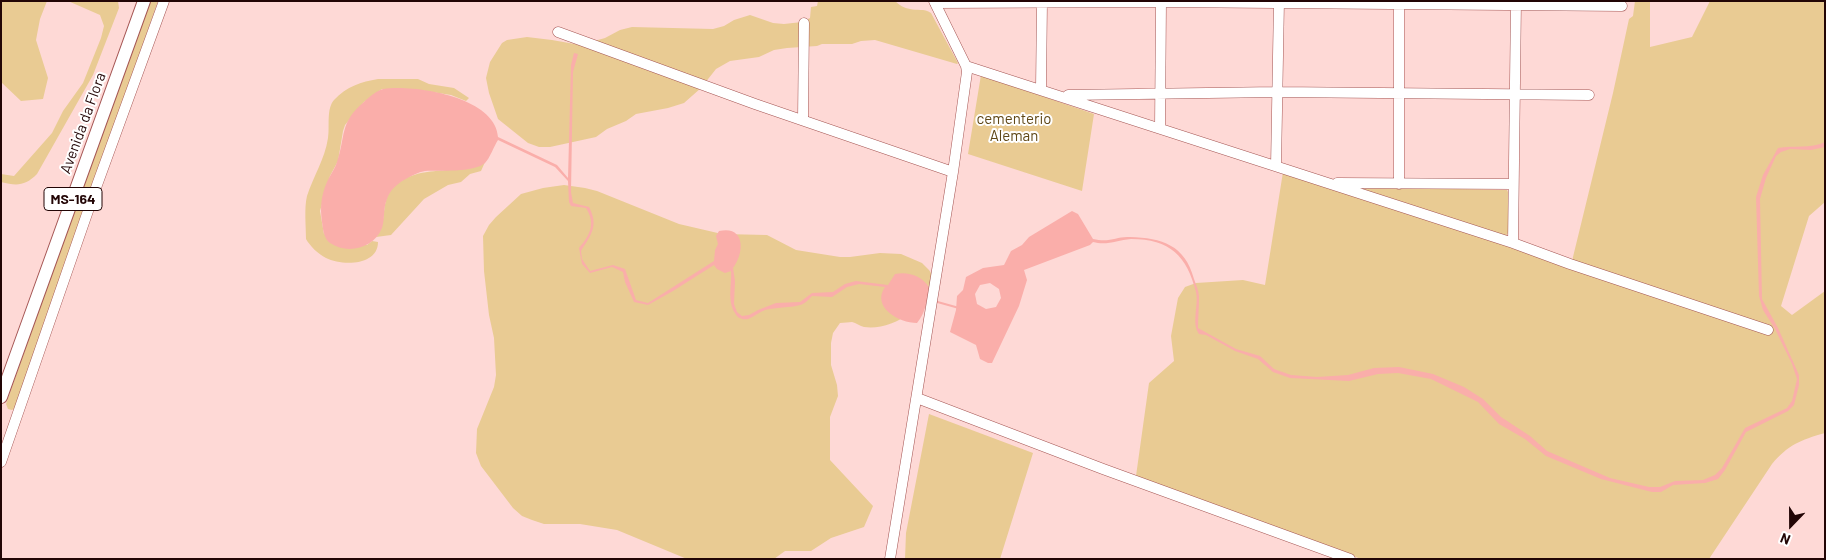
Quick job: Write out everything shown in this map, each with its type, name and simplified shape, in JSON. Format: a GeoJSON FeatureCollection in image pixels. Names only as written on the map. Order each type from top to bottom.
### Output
{"type":"FeatureCollection","features":[{"type":"Feature","properties":{"kind":"main road","name":"Avenida da Flora"},"geometry":{"type":"LineString","coordinates":[[1,397],[144,1]]}},
{"type":"Feature","properties":{"kind":"street"},"geometry":{"type":"LineString","coordinates":[[1,462],[164,1]]}},
{"type":"Feature","properties":{"kind":"street"},"geometry":{"type":"LineString","coordinates":[[890,559],[933,301],[967,72],[966,66],[934,2],[1516,3],[1622,6]]}},
{"type":"Feature","properties":{"kind":"street"},"geometry":{"type":"LineString","coordinates":[[1041,89],[1042,2]]}},
{"type":"Feature","properties":{"kind":"street"},"geometry":{"type":"LineString","coordinates":[[1160,128],[1161,2]]}},
{"type":"Feature","properties":{"kind":"street"},"geometry":{"type":"LineString","coordinates":[[1276,166],[1279,2]]}},
{"type":"Feature","properties":{"kind":"street"},"geometry":{"type":"LineString","coordinates":[[1399,3],[1400,184]]}},
{"type":"Feature","properties":{"kind":"street"},"geometry":{"type":"LineString","coordinates":[[1513,244],[1516,3]]}},
{"type":"Feature","properties":{"kind":"street"},"geometry":{"type":"LineString","coordinates":[[803,120],[804,23]]}},
{"type":"Feature","properties":{"kind":"street"},"geometry":{"type":"LineString","coordinates":[[558,32],[953,172]]}},
{"type":"Feature","properties":{"kind":"street"},"geometry":{"type":"LineString","coordinates":[[966,66],[1328,183],[1768,330]]}},
{"type":"Feature","properties":{"kind":"street"},"geometry":{"type":"LineString","coordinates":[[1060,96],[1277,92],[1589,95]]}},
{"type":"Feature","properties":{"kind":"street"},"geometry":{"type":"LineString","coordinates":[[1328,183],[1513,184]]}},
{"type":"Feature","properties":{"kind":"street"},"geometry":{"type":"LineString","coordinates":[[917,398],[1103,469],[1350,559]]}},
{"type":"Feature","properties":{"kind":"green space"},"geometry":{"type":"Polygon","coordinates":[[[1,1],[47,1],[40,19],[36,40],[48,78],[43,99],[21,101],[1,82],[1,1]]]}},
{"type":"Feature","properties":{"kind":"green space"},"geometry":{"type":"Polygon","coordinates":[[[68,1],[118,1],[119,8],[93,75],[37,174],[25,183],[12,184],[1,182],[1,174],[14,176],[52,133],[63,111],[83,83],[101,38],[104,26],[100,15],[68,1]]]}},
{"type":"Feature","properties":{"kind":"green space"},"geometry":{"type":"Polygon","coordinates":[[[148,1],[158,1],[16,407],[12,410],[8,409],[6,404],[148,1]]]}},
{"type":"Feature","properties":{"kind":"green space"},"geometry":{"type":"Polygon","coordinates":[[[818,1],[895,1],[906,8],[928,11],[931,13],[958,63],[875,40],[852,44],[822,44],[774,50],[759,57],[730,61],[716,69],[701,88],[684,103],[636,114],[596,137],[550,147],[539,147],[528,143],[498,119],[489,93],[486,78],[490,62],[502,43],[507,40],[527,37],[580,45],[605,38],[620,30],[632,27],[713,29],[750,15],[773,23],[802,22],[810,18],[811,7],[817,6],[818,1]]]}},
{"type":"Feature","properties":{"kind":"green space"},"geometry":{"type":"Polygon","coordinates":[[[1635,1],[1650,1],[1650,47],[1692,37],[1710,1],[1825,1],[1825,202],[1809,216],[1781,306],[1792,315],[1825,291],[1825,433],[1795,444],[1772,464],[1709,559],[1361,559],[1136,476],[1149,383],[1174,361],[1171,336],[1178,298],[1185,287],[1196,283],[1243,280],[1265,285],[1283,172],[1572,261],[1629,19],[1633,16],[1635,1]]]}},
{"type":"Feature","properties":{"kind":"green space","name":"cementerio Aleman"},"geometry":{"type":"Polygon","coordinates":[[[981,75],[1094,114],[1082,191],[968,154],[981,75]]]}},
{"type":"Feature","properties":{"kind":"green space"},"geometry":{"type":"Polygon","coordinates":[[[378,79],[418,79],[429,84],[454,88],[469,98],[466,101],[451,95],[419,90],[382,89],[364,102],[345,125],[338,161],[330,176],[320,211],[324,234],[367,245],[372,241],[378,242],[372,256],[366,260],[349,263],[333,261],[317,252],[306,239],[305,211],[307,196],[322,161],[329,134],[329,113],[334,100],[349,88],[360,83],[378,79]]]}},
{"type":"Feature","properties":{"kind":"green space"},"geometry":{"type":"Polygon","coordinates":[[[485,162],[481,171],[470,174],[461,182],[448,185],[424,199],[391,235],[376,237],[382,227],[385,204],[389,193],[398,183],[421,173],[460,169],[485,162]]]}},
{"type":"Feature","properties":{"kind":"green space"},"geometry":{"type":"Polygon","coordinates":[[[564,185],[597,191],[679,224],[722,234],[767,235],[796,250],[840,257],[880,253],[901,254],[922,263],[929,270],[935,279],[931,289],[917,308],[907,315],[897,321],[875,327],[864,327],[852,322],[840,323],[833,333],[831,365],[838,396],[830,417],[830,460],[873,506],[864,527],[831,538],[811,551],[785,551],[774,559],[687,559],[617,530],[580,524],[544,524],[522,516],[513,508],[481,466],[476,453],[477,429],[494,387],[496,375],[494,338],[489,315],[484,271],[483,236],[496,217],[521,194],[564,185]]]}},
{"type":"Feature","properties":{"kind":"green space"},"geometry":{"type":"Polygon","coordinates":[[[1361,187],[1507,190],[1508,233],[1506,236],[1362,189],[1361,187]]]}},
{"type":"Feature","properties":{"kind":"green space"},"geometry":{"type":"Polygon","coordinates":[[[929,414],[1033,453],[1000,559],[905,559],[906,533],[929,414]]]}},
{"type":"Feature","properties":{"kind":"shaded area"},"geometry":{"type":"Polygon","coordinates":[[[574,53],[578,54],[573,72],[571,192],[573,203],[589,207],[592,214],[594,225],[591,235],[581,251],[582,259],[590,271],[613,265],[625,269],[636,300],[648,303],[714,261],[715,250],[718,244],[716,236],[719,231],[728,230],[734,232],[740,241],[740,255],[733,268],[735,281],[734,304],[737,312],[742,316],[749,315],[776,303],[800,302],[812,293],[833,292],[845,284],[856,281],[888,285],[895,274],[905,273],[919,277],[929,287],[926,306],[917,323],[895,317],[884,307],[882,294],[885,287],[859,284],[847,287],[832,297],[812,296],[802,304],[765,310],[748,319],[742,319],[736,315],[731,303],[731,271],[725,273],[714,265],[648,305],[634,302],[625,282],[623,272],[612,267],[590,273],[582,264],[579,248],[589,234],[591,219],[586,208],[571,206],[569,202],[568,181],[555,167],[498,140],[487,161],[480,166],[465,170],[425,171],[399,183],[388,196],[382,228],[378,235],[367,245],[360,248],[345,249],[337,247],[326,239],[322,222],[322,197],[340,153],[344,130],[350,117],[356,110],[375,93],[383,89],[397,88],[432,91],[469,103],[484,112],[494,123],[498,137],[557,165],[568,178],[571,65],[574,53]]]}},
{"type":"Feature","properties":{"kind":"shaded area"},"geometry":{"type":"Polygon","coordinates":[[[1825,142],[1825,147],[1811,150],[1790,149],[1776,156],[1766,178],[1760,199],[1762,299],[1778,328],[1799,375],[1799,385],[1794,405],[1788,411],[1746,432],[1718,479],[1705,483],[1673,485],[1661,492],[1652,492],[1601,479],[1546,456],[1525,439],[1499,424],[1478,402],[1431,379],[1398,373],[1378,374],[1349,381],[1290,378],[1273,372],[1258,359],[1235,351],[1206,335],[1199,334],[1195,320],[1196,292],[1188,269],[1175,252],[1156,242],[1131,239],[1103,243],[1093,242],[1090,245],[1024,270],[1027,280],[1019,306],[992,363],[980,359],[976,345],[950,332],[956,310],[957,296],[963,290],[966,277],[983,268],[1004,265],[1011,251],[1022,245],[1029,237],[1072,211],[1078,214],[1093,239],[1104,240],[1125,237],[1152,239],[1171,246],[1178,251],[1190,267],[1198,290],[1198,328],[1236,349],[1260,356],[1274,369],[1291,375],[1317,377],[1348,375],[1374,368],[1399,367],[1433,374],[1464,387],[1483,399],[1501,417],[1530,436],[1547,451],[1610,478],[1649,487],[1660,487],[1675,481],[1703,480],[1715,475],[1722,468],[1745,428],[1787,408],[1792,401],[1797,379],[1775,329],[1763,310],[1759,296],[1756,197],[1763,175],[1778,148],[1825,142]],[[990,283],[980,285],[975,294],[977,304],[986,309],[996,307],[1001,298],[999,289],[990,283]]]}},
{"type":"Feature","properties":{"kind":"waterway"},"geometry":{"type":"LineString","coordinates":[[934,301],[959,308]]}}]}
